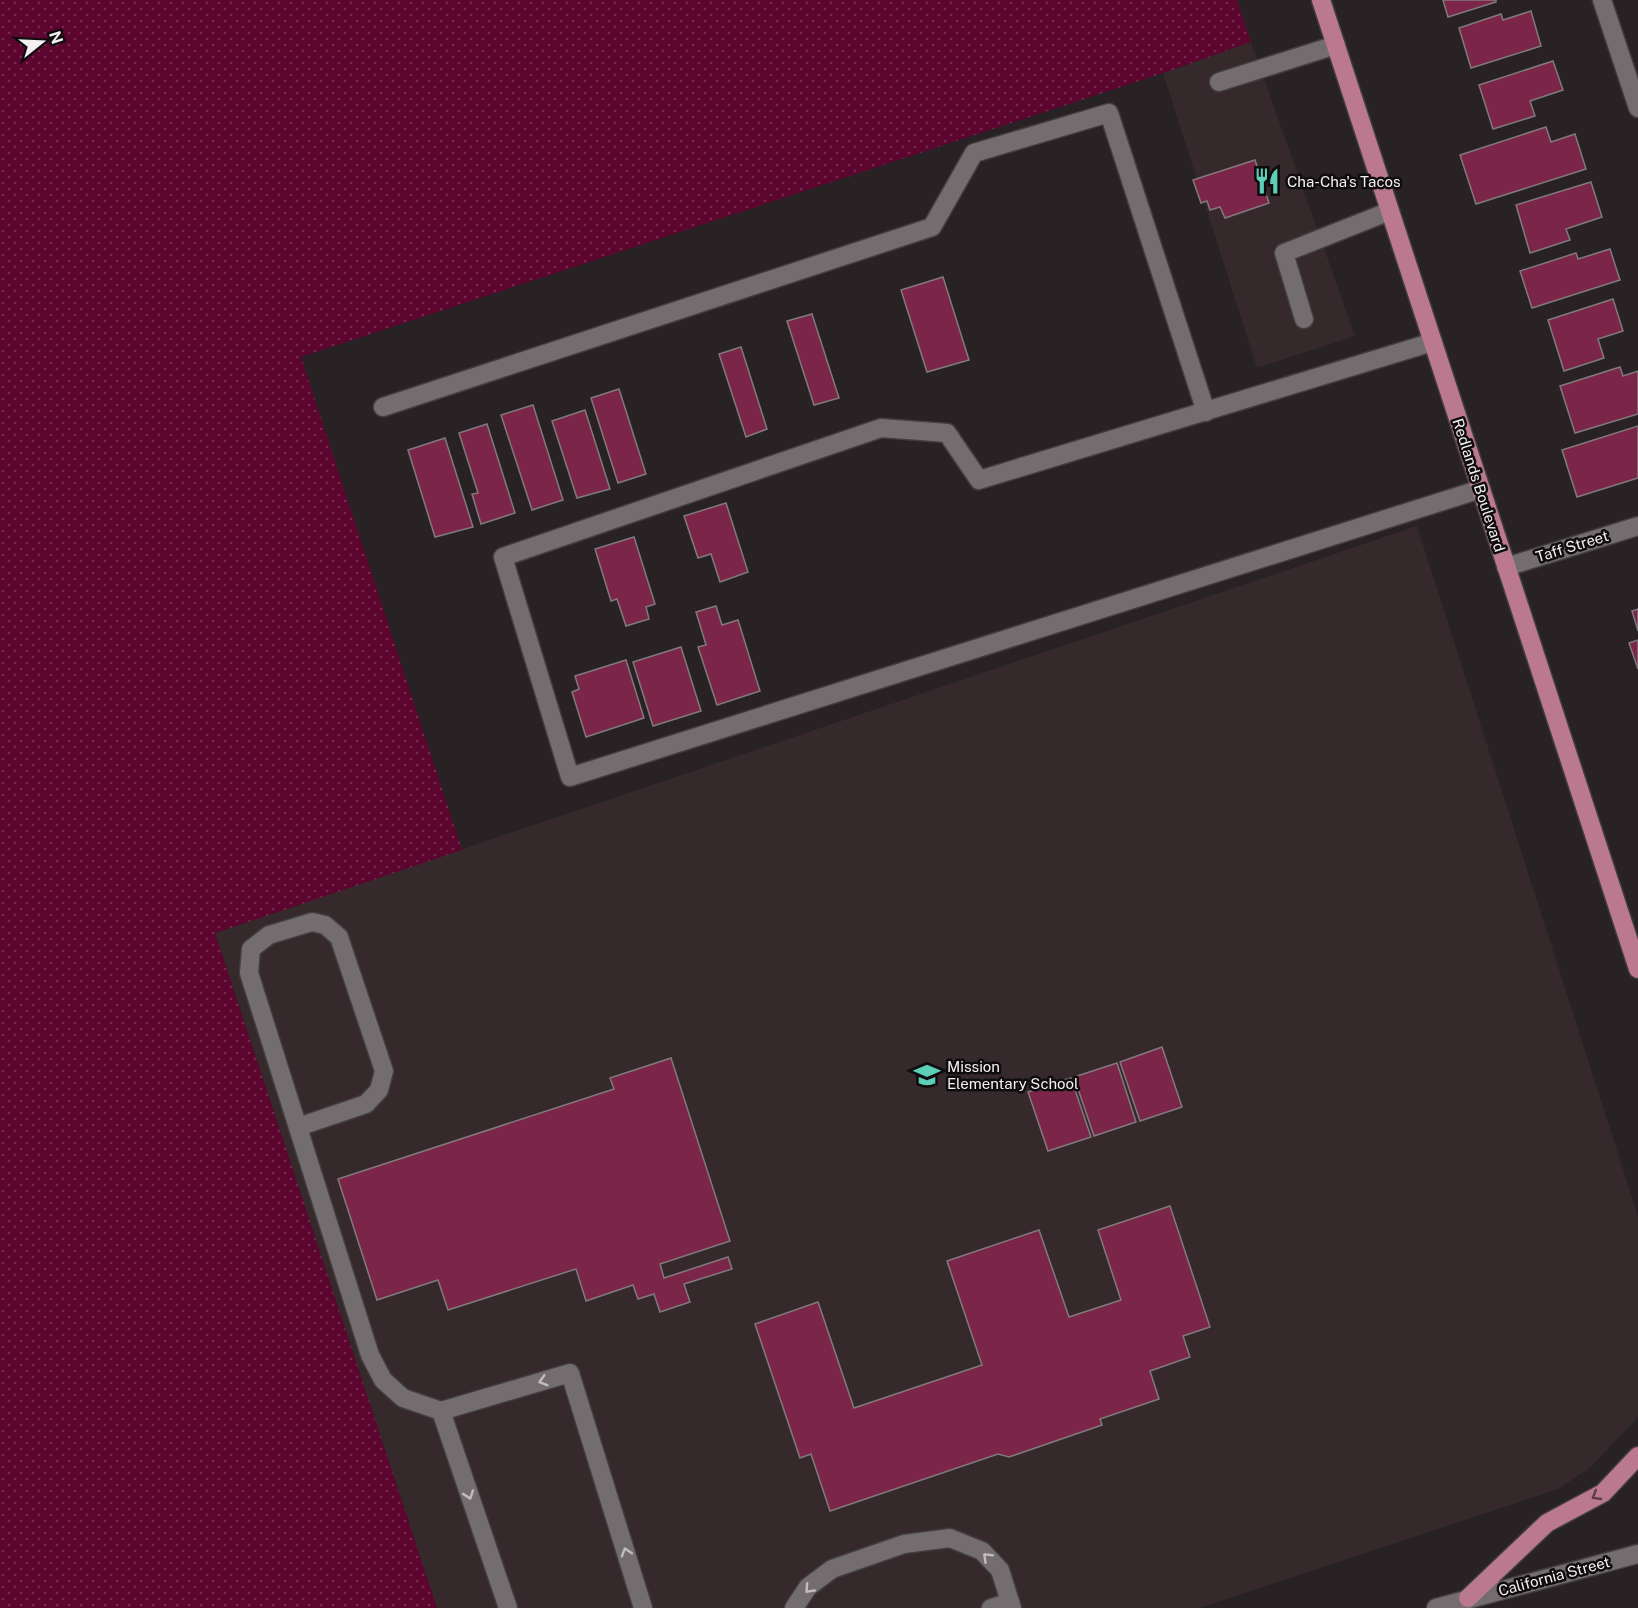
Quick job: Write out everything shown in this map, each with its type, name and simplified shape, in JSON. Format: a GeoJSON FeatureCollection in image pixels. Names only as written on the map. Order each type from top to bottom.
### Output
{"type":"FeatureCollection","features":[{"type":"Feature","properties":{"kind":"main road","name":"Redlands Boulevard"},"geometry":{"type":"LineString","coordinates":[[1321,0],[1638,969]]}},
{"type":"Feature","properties":{"kind":"main road"},"geometry":{"type":"LineString","coordinates":[[1468,1598],[1547,1524],[1603,1493],[1638,1456]]}},
{"type":"Feature","properties":{"kind":"street"},"geometry":{"type":"LineString","coordinates":[[1602,0],[1638,108]]}},
{"type":"Feature","properties":{"kind":"street"},"geometry":{"type":"LineString","coordinates":[[1219,82],[1336,45]]}},
{"type":"Feature","properties":{"kind":"street"},"geometry":{"type":"LineString","coordinates":[[383,407],[932,227],[974,153],[1109,113],[1206,412]]}},
{"type":"Feature","properties":{"kind":"street"},"geometry":{"type":"LineString","coordinates":[[1304,319],[1284,254],[1390,211]]}},
{"type":"Feature","properties":{"kind":"street"},"geometry":{"type":"LineString","coordinates":[[1433,342],[979,480],[947,433],[880,428],[503,557],[570,777],[1481,489]]}},
{"type":"Feature","properties":{"kind":"street","name":"Taff Street"},"geometry":{"type":"LineString","coordinates":[[1506,567],[1638,526]]}},
{"type":"Feature","properties":{"kind":"street"},"geometry":{"type":"LineString","coordinates":[[298,1127],[366,1104],[379,1090],[384,1071],[339,937],[325,925],[312,922],[269,934],[251,949],[249,973],[370,1354],[383,1380],[403,1398],[441,1411],[570,1373],[644,1608]]}},
{"type":"Feature","properties":{"kind":"street"},"geometry":{"type":"LineString","coordinates":[[441,1411],[508,1608]]}},
{"type":"Feature","properties":{"kind":"street"},"geometry":{"type":"LineString","coordinates":[[794,1608],[808,1587],[832,1569],[904,1544],[950,1538],[982,1551],[1000,1570],[1011,1605],[991,1608]]}},
{"type":"Feature","properties":{"kind":"street","name":"California Street"},"geometry":{"type":"LineString","coordinates":[[1436,1608],[1638,1554]]}},
{"type":"Feature","properties":{"kind":"shaded area"},"geometry":{"type":"Polygon","coordinates":[[[0,0],[1237,0],[1251,42],[301,357],[462,850],[215,933],[437,1608],[0,1608],[0,0]]]}},
{"type":"Feature","properties":{"kind":"shaded area"},"geometry":{"type":"Polygon","coordinates":[[[1251,42],[1355,336],[1257,368],[1163,73],[1251,42]]]}},
{"type":"Feature","properties":{"kind":"shaded area","name":"Mission Elementary School"},"geometry":{"type":"Polygon","coordinates":[[[1417,526],[1638,1216],[1638,1417],[1590,1468],[1558,1489],[1200,1608],[437,1608],[215,933],[1417,526]]]}},
{"type":"Feature","properties":{"kind":"building"},"geometry":{"type":"Polygon","coordinates":[[[1443,0],[1496,0],[1496,2],[1448,17],[1443,0]]]}},
{"type":"Feature","properties":{"kind":"building"},"geometry":{"type":"Polygon","coordinates":[[[1531,11],[1541,46],[1471,68],[1459,28],[1501,14],[1503,20],[1531,11]]]}},
{"type":"Feature","properties":{"kind":"building"},"geometry":{"type":"Polygon","coordinates":[[[1553,61],[1563,90],[1530,101],[1535,116],[1493,129],[1479,85],[1553,61]]]}},
{"type":"Feature","properties":{"kind":"building"},"geometry":{"type":"Polygon","coordinates":[[[1546,127],[1551,142],[1575,134],[1586,169],[1476,204],[1460,155],[1546,127]]]}},
{"type":"Feature","properties":{"kind":"building"},"geometry":{"type":"Polygon","coordinates":[[[1255,160],[1269,203],[1225,218],[1220,207],[1210,210],[1207,201],[1201,203],[1193,180],[1255,160]]]}},
{"type":"Feature","properties":{"kind":"building"},"geometry":{"type":"Polygon","coordinates":[[[1591,182],[1602,217],[1566,229],[1570,240],[1530,253],[1516,205],[1591,182]]]}},
{"type":"Feature","properties":{"kind":"building"},"geometry":{"type":"Polygon","coordinates":[[[1610,249],[1620,280],[1532,308],[1520,271],[1576,253],[1578,259],[1610,249]]]}},
{"type":"Feature","properties":{"kind":"building"},"geometry":{"type":"Polygon","coordinates":[[[943,277],[969,360],[927,372],[901,290],[943,277]]]}},
{"type":"Feature","properties":{"kind":"building"},"geometry":{"type":"Polygon","coordinates":[[[1613,299],[1623,331],[1598,339],[1604,358],[1564,371],[1548,320],[1613,299]]]}},
{"type":"Feature","properties":{"kind":"building"},"geometry":{"type":"Polygon","coordinates":[[[812,314],[839,398],[814,405],[787,321],[812,314]]]}},
{"type":"Feature","properties":{"kind":"building"},"geometry":{"type":"Polygon","coordinates":[[[741,347],[767,429],[746,437],[719,354],[741,347]]]}},
{"type":"Feature","properties":{"kind":"building"},"geometry":{"type":"Polygon","coordinates":[[[1620,367],[1623,376],[1638,371],[1638,414],[1575,433],[1560,386],[1620,367]]]}},
{"type":"Feature","properties":{"kind":"building"},"geometry":{"type":"Polygon","coordinates":[[[619,389],[646,474],[618,483],[591,398],[619,389]]]}},
{"type":"Feature","properties":{"kind":"building"},"geometry":{"type":"Polygon","coordinates":[[[533,405],[563,500],[532,510],[501,415],[533,405]]]}},
{"type":"Feature","properties":{"kind":"building"},"geometry":{"type":"Polygon","coordinates":[[[585,410],[610,489],[577,498],[552,421],[585,410]]]}},
{"type":"Feature","properties":{"kind":"building"},"geometry":{"type":"Polygon","coordinates":[[[487,424],[515,513],[481,524],[472,494],[478,493],[459,433],[487,424]]]}},
{"type":"Feature","properties":{"kind":"building"},"geometry":{"type":"Polygon","coordinates":[[[1638,426],[1638,478],[1577,497],[1562,450],[1638,426]]]}},
{"type":"Feature","properties":{"kind":"building"},"geometry":{"type":"Polygon","coordinates":[[[445,438],[473,527],[435,537],[408,450],[445,438]]]}},
{"type":"Feature","properties":{"kind":"building"},"geometry":{"type":"Polygon","coordinates":[[[726,503],[748,572],[720,582],[711,554],[698,558],[684,516],[726,503]]]}},
{"type":"Feature","properties":{"kind":"building"},"geometry":{"type":"Polygon","coordinates":[[[634,537],[655,604],[646,607],[649,619],[626,626],[617,599],[611,601],[595,549],[634,537]]]}},
{"type":"Feature","properties":{"kind":"building"},"geometry":{"type":"Polygon","coordinates":[[[716,606],[722,625],[738,620],[760,691],[717,705],[698,647],[706,645],[696,612],[716,606]]]}},
{"type":"Feature","properties":{"kind":"building"},"geometry":{"type":"Polygon","coordinates":[[[1638,609],[1638,631],[1632,611],[1638,609]]]}},
{"type":"Feature","properties":{"kind":"building"},"geometry":{"type":"Polygon","coordinates":[[[1638,640],[1638,669],[1629,643],[1638,640]]]}},
{"type":"Feature","properties":{"kind":"building"},"geometry":{"type":"Polygon","coordinates":[[[681,647],[701,711],[653,726],[633,662],[681,647]]]}},
{"type":"Feature","properties":{"kind":"building"},"geometry":{"type":"Polygon","coordinates":[[[626,660],[644,718],[586,737],[572,692],[579,689],[575,676],[626,660]]]}},
{"type":"Feature","properties":{"kind":"building"},"geometry":{"type":"Polygon","coordinates":[[[1162,1047],[1182,1107],[1140,1121],[1120,1062],[1162,1047]]]}},
{"type":"Feature","properties":{"kind":"building"},"geometry":{"type":"Polygon","coordinates":[[[671,1058],[730,1241],[660,1264],[664,1278],[728,1257],[732,1269],[684,1284],[690,1302],[660,1312],[654,1294],[638,1299],[633,1285],[586,1301],[576,1269],[448,1310],[438,1280],[377,1300],[338,1179],[614,1089],[610,1078],[671,1058]]]}},
{"type":"Feature","properties":{"kind":"building"},"geometry":{"type":"Polygon","coordinates":[[[1117,1063],[1136,1122],[1094,1136],[1074,1077],[1117,1063]]]}},
{"type":"Feature","properties":{"kind":"building"},"geometry":{"type":"Polygon","coordinates":[[[1071,1078],[1091,1137],[1048,1151],[1028,1092],[1071,1078]]]}},
{"type":"Feature","properties":{"kind":"building"},"geometry":{"type":"Polygon","coordinates":[[[1170,1206],[1210,1327],[1183,1336],[1190,1357],[1150,1371],[1159,1399],[1100,1419],[1102,1425],[1009,1457],[998,1454],[830,1511],[811,1454],[800,1458],[755,1324],[818,1302],[854,1408],[982,1365],[947,1261],[1039,1230],[1069,1317],[1121,1300],[1098,1230],[1170,1206]]]}},
{"type":"Feature","properties":{"kind":"place","name":"Cha-Cha's Tacos"},"geometry":{"type":"Point","coordinates":[1267,181]}},
{"type":"Feature","properties":{"kind":"place","name":"Mission Elementary School"},"geometry":{"type":"Point","coordinates":[927,1075]}}]}
